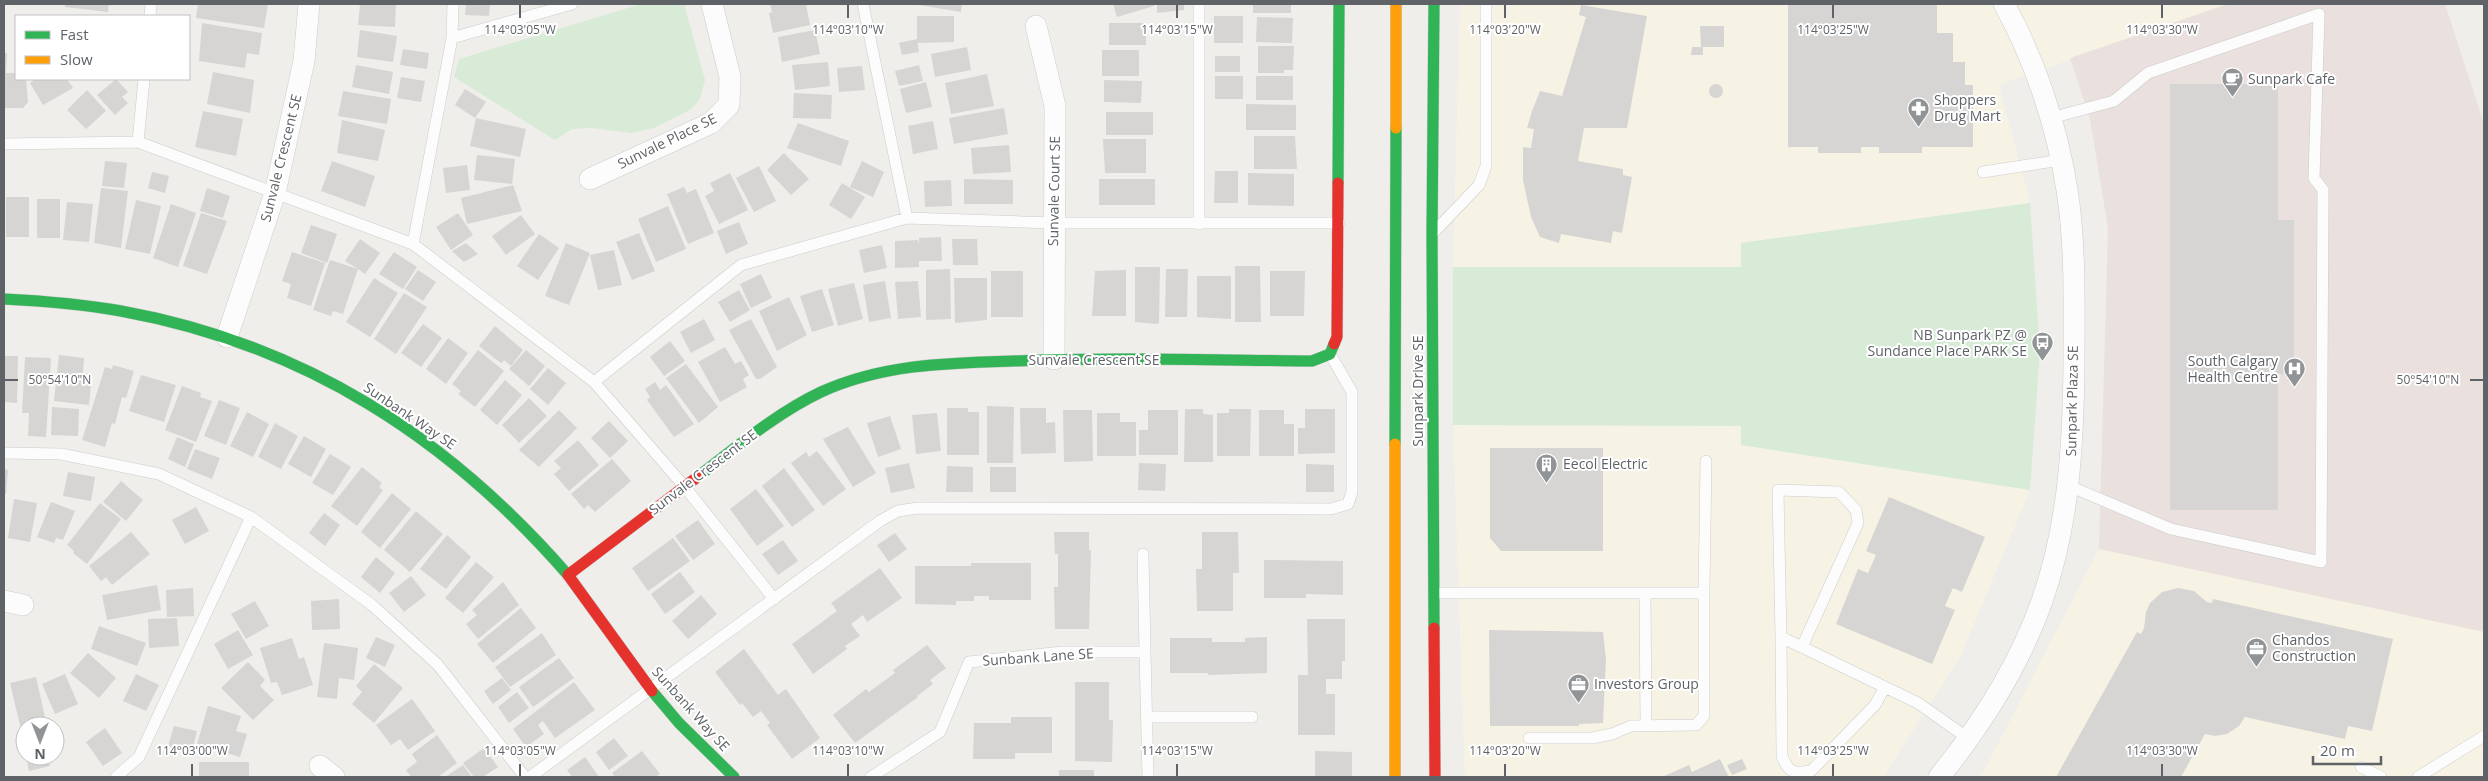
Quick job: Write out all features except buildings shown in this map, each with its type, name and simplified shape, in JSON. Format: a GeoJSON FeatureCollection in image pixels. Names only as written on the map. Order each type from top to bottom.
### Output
{"type":"FeatureCollection","features":[{"type":"Feature","properties":{"kind":"street","name":"Sunvale Crescent SE"},"geometry":{"type":"LineString","coordinates":[[227,337],[275,193],[304,61],[309,4]]}},
{"type":"Feature","properties":{"kind":"street","name":"Sunvale Place SE"},"geometry":{"type":"LineString","coordinates":[[590,179],[711,123],[729,105],[730,77],[712,4]]}},
{"type":"Feature","properties":{"kind":"street"},"geometry":{"type":"LineString","coordinates":[[1330,354],[1337,337],[1339,4]]}},
{"type":"Feature","properties":{"kind":"street","name":"Sunpark Drive SE"},"geometry":{"type":"LineString","coordinates":[[1395,777],[1396,4]]}},
{"type":"Feature","properties":{"kind":"street","name":"Sunpark Drive SE"},"geometry":{"type":"LineString","coordinates":[[1434,4],[1432,234],[1435,777]]}},
{"type":"Feature","properties":{"kind":"street","name":"Sunpark Plaza SE"},"geometry":{"type":"LineString","coordinates":[[1939,777],[1969,740],[1994,702],[2022,648],[2042,601],[2062,528],[2069,486],[2073,425],[2072,251],[2069,204],[2051,118],[2024,46],[2004,4]]}},
{"type":"Feature","properties":{"kind":"street","name":"Sunvale Court SE"},"geometry":{"type":"LineString","coordinates":[[1036,26],[1055,106],[1053,223],[1054,359]]}},
{"type":"Feature","properties":{"kind":"street","name":"Sunbank Way SE"},"geometry":{"type":"LineString","coordinates":[[4,299],[74,304],[122,311],[227,337],[307,372],[350,394],[441,453],[503,508],[568,575],[650,689],[734,777]]}},
{"type":"Feature","properties":{"kind":"street","name":"Sunvale Crescent SE"},"geometry":{"type":"LineString","coordinates":[[568,575],[779,415],[844,383],[870,374],[923,364],[1054,359],[1312,361],[1330,354]]}},
{"type":"Feature","properties":{"kind":"lane"},"geometry":{"type":"LineString","coordinates":[[414,244],[452,38],[454,4]]}},
{"type":"Feature","properties":{"kind":"lane"},"geometry":{"type":"LineString","coordinates":[[452,38],[572,4]]}},
{"type":"Feature","properties":{"kind":"lane"},"geometry":{"type":"LineString","coordinates":[[863,4],[907,218]]}},
{"type":"Feature","properties":{"kind":"lane"},"geometry":{"type":"LineString","coordinates":[[1199,4],[1199,224]]}},
{"type":"Feature","properties":{"kind":"lane"},"geometry":{"type":"LineString","coordinates":[[1432,234],[1479,185],[1486,166],[1486,4]]}},
{"type":"Feature","properties":{"kind":"lane"},"geometry":{"type":"LineString","coordinates":[[2051,118],[2114,101],[2148,72],[2319,14],[2314,178],[2323,190],[2320,562],[2171,529],[2069,486]]}},
{"type":"Feature","properties":{"kind":"lane"},"geometry":{"type":"LineString","coordinates":[[138,142],[144,80]]}},
{"type":"Feature","properties":{"kind":"lane"},"geometry":{"type":"LineString","coordinates":[[4,144],[138,142],[414,244],[594,382],[684,486],[774,599]]}},
{"type":"Feature","properties":{"kind":"lane"},"geometry":{"type":"LineString","coordinates":[[1983,172],[2061,160]]}},
{"type":"Feature","properties":{"kind":"lane"},"geometry":{"type":"LineString","coordinates":[[594,382],[741,265],[907,218],[1053,223],[1338,223]]}},
{"type":"Feature","properties":{"kind":"lane"},"geometry":{"type":"LineString","coordinates":[[530,777],[880,521],[898,511],[918,508],[1331,509],[1348,504],[1352,492],[1352,392],[1330,354]]}},
{"type":"Feature","properties":{"kind":"lane"},"geometry":{"type":"LineString","coordinates":[[4,453],[61,454],[159,474],[251,517],[372,604],[438,665],[525,777]]}},
{"type":"Feature","properties":{"kind":"lane"},"geometry":{"type":"LineString","coordinates":[[1529,738],[1592,738],[1612,734],[1631,726],[1696,725],[1704,716],[1706,461]]}},
{"type":"Feature","properties":{"kind":"lane"},"geometry":{"type":"LineString","coordinates":[[1802,647],[1858,523],[1856,510],[1838,492],[1778,490],[1782,756],[1786,768],[1801,773],[1811,770],[1875,705],[1885,687]]}},
{"type":"Feature","properties":{"kind":"lane"},"geometry":{"type":"LineString","coordinates":[[116,777],[138,758],[251,517]]}},
{"type":"Feature","properties":{"kind":"lane"},"geometry":{"type":"LineString","coordinates":[[1143,554],[1148,777]]}},
{"type":"Feature","properties":{"kind":"lane"},"geometry":{"type":"LineString","coordinates":[[1434,593],[1704,593]]}},
{"type":"Feature","properties":{"kind":"lane"},"geometry":{"type":"LineString","coordinates":[[1645,593],[1646,726]]}},
{"type":"Feature","properties":{"kind":"lane"},"geometry":{"type":"LineString","coordinates":[[1781,637],[1918,703],[1969,740]]}},
{"type":"Feature","properties":{"kind":"lane","name":"Sunbank Lane SE"},"geometry":{"type":"LineString","coordinates":[[871,777],[940,732],[969,662],[1062,652],[1145,652]]}},
{"type":"Feature","properties":{"kind":"lane"},"geometry":{"type":"LineString","coordinates":[[1147,717],[1252,717]]}},
{"type":"Feature","properties":{"kind":"lane"},"geometry":{"type":"LineString","coordinates":[[2418,777],[2484,736]]}},
{"type":"Feature","properties":{"kind":"lane"},"geometry":{"type":"LineString","coordinates":[[2361,767],[2381,777]]}},
{"type":"Feature","properties":{"kind":"shaded area"},"geometry":{"type":"Polygon","coordinates":[[[1460,4],[2228,4],[1999,85],[2030,203],[1741,243],[1742,267],[1453,267],[1460,4]]]}},
{"type":"Feature","properties":{"kind":"shaded area","name":"South Calgary Health Centre"},"geometry":{"type":"Polygon","coordinates":[[[2228,4],[2445,4],[2484,124],[2484,632],[2099,549],[2108,228],[2090,119],[2070,58],[2228,4]]]}},
{"type":"Feature","properties":{"kind":"shaded area"},"geometry":{"type":"Polygon","coordinates":[[[1453,425],[1741,426],[1742,445],[2030,490],[1960,657],[1883,777],[1465,777],[1453,425]]]}},
{"type":"Feature","properties":{"kind":"shaded area"},"geometry":{"type":"Polygon","coordinates":[[[2099,549],[2484,631],[2484,777],[1979,777],[1984,771],[2099,549]]]}},
{"type":"Feature","properties":{"kind":"green space"},"geometry":{"type":"Polygon","coordinates":[[[641,4],[684,4],[705,80],[700,99],[690,110],[654,128],[632,133],[591,128],[572,129],[555,140],[454,77],[459,59],[641,4]]]}},
{"type":"Feature","properties":{"kind":"green space"},"geometry":{"type":"Polygon","coordinates":[[[2030,203],[2040,351],[2030,490],[1741,445],[1741,426],[1453,425],[1453,267],[1741,267],[1741,243],[2030,203]]]}},
{"type":"Feature","properties":{"kind":"traffic: fast"},"geometry":{"type":"LineString","coordinates":[[1338,183],[1339,4]]}},
{"type":"Feature","properties":{"kind":"traffic: fast"},"geometry":{"type":"LineString","coordinates":[[1434,4],[1432,234],[1434,628]]}},
{"type":"Feature","properties":{"kind":"traffic: fast"},"geometry":{"type":"LineString","coordinates":[[1395,444],[1396,128]]}},
{"type":"Feature","properties":{"kind":"traffic: fast"},"geometry":{"type":"LineString","coordinates":[[4,299],[62,303],[121,311],[187,326],[251,347],[311,372],[367,403],[421,439],[473,480],[522,525],[568,575]]}},
{"type":"Feature","properties":{"kind":"traffic: fast"},"geometry":{"type":"LineString","coordinates":[[700,475],[759,430],[805,400],[844,383],[892,370],[940,364],[1088,359],[1312,361],[1330,354],[1334,344]]}},
{"type":"Feature","properties":{"kind":"traffic: fast"},"geometry":{"type":"LineString","coordinates":[[652,691],[679,723],[734,777]]}},
{"type":"Feature","properties":{"kind":"traffic: slow"},"geometry":{"type":"LineString","coordinates":[[1396,4],[1396,128]]}},
{"type":"Feature","properties":{"kind":"traffic: slow"},"geometry":{"type":"LineString","coordinates":[[1395,444],[1395,777]]}},
{"type":"Feature","properties":{"kind":"traffic: jam"},"geometry":{"type":"LineString","coordinates":[[1334,344],[1337,337],[1338,183]]}},
{"type":"Feature","properties":{"kind":"traffic: jam"},"geometry":{"type":"LineString","coordinates":[[568,575],[700,475]]}},
{"type":"Feature","properties":{"kind":"traffic: jam"},"geometry":{"type":"LineString","coordinates":[[568,575],[652,691]]}},
{"type":"Feature","properties":{"kind":"traffic: jam"},"geometry":{"type":"LineString","coordinates":[[1434,628],[1435,777]]}},
{"type":"Feature","properties":{"kind":"place","name":"Sunpark Cafe"},"geometry":{"type":"Point","coordinates":[2232,98]}},
{"type":"Feature","properties":{"kind":"place","name":"Shoppers Drug Mart"},"geometry":{"type":"Point","coordinates":[1918,127]}},
{"type":"Feature","properties":{"kind":"place","name":"NB Sunpark PZ @ Sundance Place PARK SE"},"geometry":{"type":"Point","coordinates":[2043,362]}},
{"type":"Feature","properties":{"kind":"place","name":"South Calgary Health Centre"},"geometry":{"type":"Point","coordinates":[2294,388]}},
{"type":"Feature","properties":{"kind":"place","name":"Eecol Electric"},"geometry":{"type":"Point","coordinates":[1547,483]}},
{"type":"Feature","properties":{"kind":"place","name":"Chandos Construction"},"geometry":{"type":"Point","coordinates":[2256,667]}},
{"type":"Feature","properties":{"kind":"place","name":"Investors Group"},"geometry":{"type":"Point","coordinates":[1578,703]}}]}
